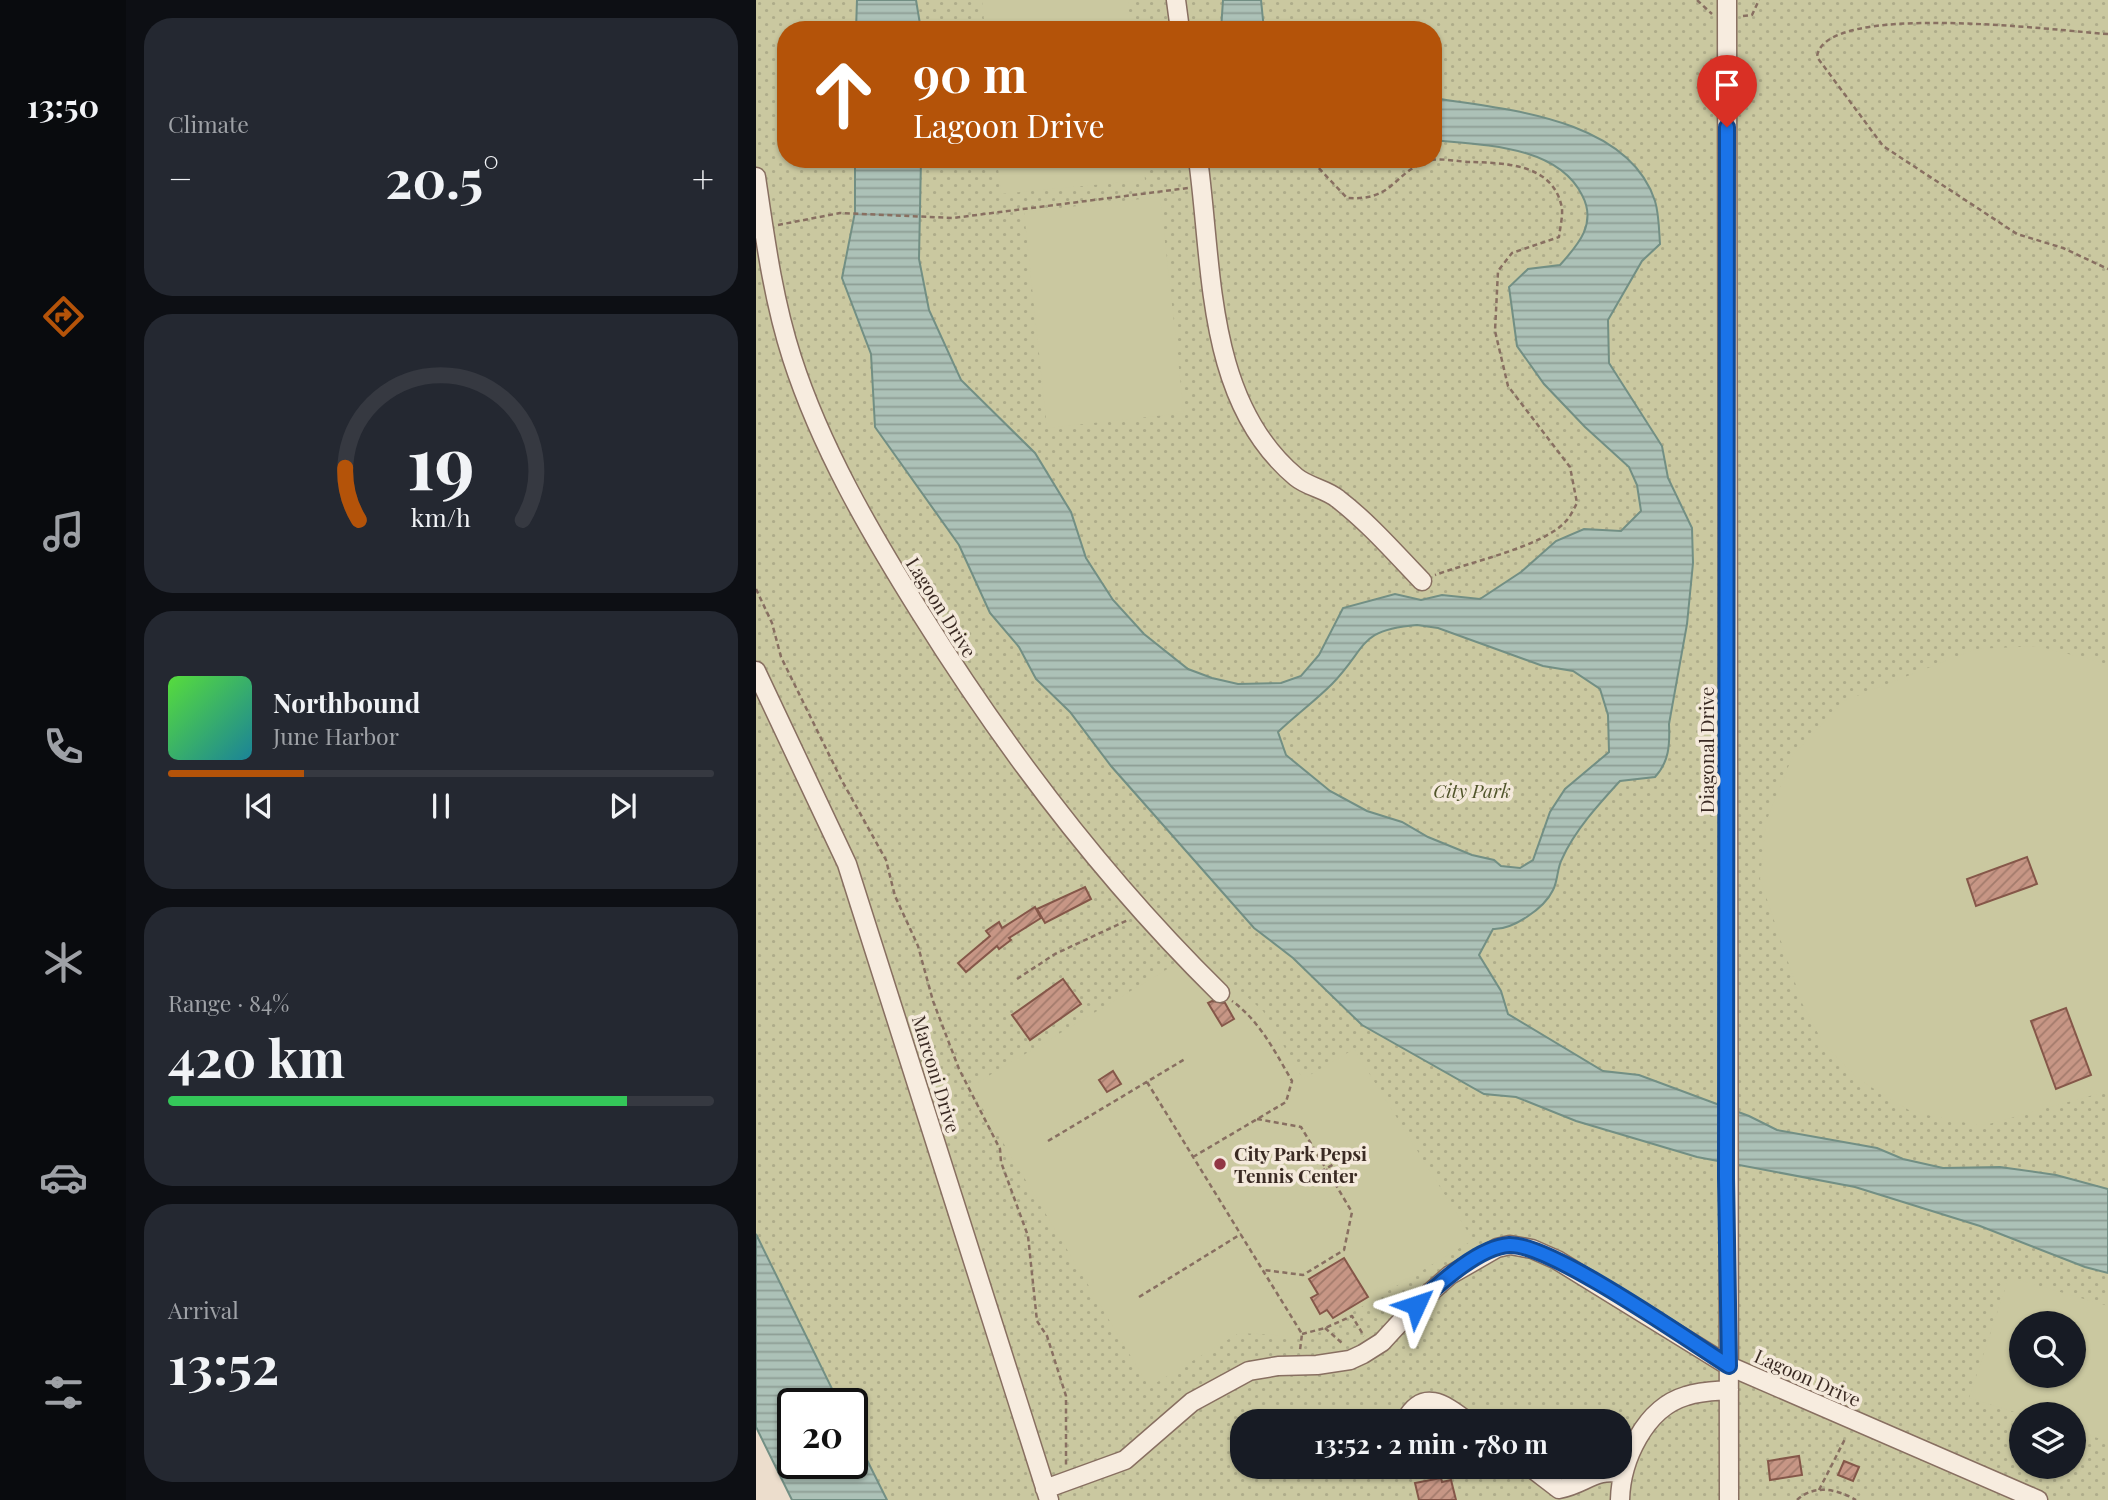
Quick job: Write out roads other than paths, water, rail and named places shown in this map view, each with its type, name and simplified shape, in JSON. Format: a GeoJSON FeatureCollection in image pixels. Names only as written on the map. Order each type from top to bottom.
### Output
{"type":"FeatureCollection","features":[{"type":"Feature","properties":{"kind":"street"},"geometry":{"type":"LineString","coordinates":[[1176,0],[1179,21]]}},
{"type":"Feature","properties":{"kind":"street","name":"Diagonal Drive"},"geometry":{"type":"LineString","coordinates":[[1727,8],[1726,1178],[1729,1500]]}},
{"type":"Feature","properties":{"kind":"street"},"geometry":{"type":"LineString","coordinates":[[1199,168],[1218,333],[1239,399],[1264,441],[1297,478],[1335,496],[1358,515],[1422,581]]}},
{"type":"Feature","properties":{"kind":"street","name":"Lagoon Drive"},"geometry":{"type":"LineString","coordinates":[[756,177],[772,284],[792,358],[822,435],[879,547],[977,702],[1070,827],[1143,914],[1220,993]]}},
{"type":"Feature","properties":{"kind":"street","name":"Marconi Drive"},"geometry":{"type":"LineString","coordinates":[[756,671],[847,864],[1047,1494]]}},
{"type":"Feature","properties":{"kind":"street","name":"Lagoon Drive"},"geometry":{"type":"LineString","coordinates":[[1047,1494],[1073,1480],[1125,1460],[1192,1402],[1249,1371],[1278,1366],[1317,1365],[1350,1360],[1363,1354],[1382,1342],[1443,1281],[1468,1262],[1510,1245],[1532,1249],[1573,1269],[1729,1366],[2038,1500]]}},
{"type":"Feature","properties":{"kind":"street"},"geometry":{"type":"LineString","coordinates":[[1632,1454],[1640,1435],[1653,1416],[1666,1405],[1684,1396],[1729,1390]]}},
{"type":"Feature","properties":{"kind":"street"},"geometry":{"type":"LineString","coordinates":[[1412,1409],[1427,1401],[1443,1404],[1450,1409]]}},
{"type":"Feature","properties":{"kind":"street"},"geometry":{"type":"LineString","coordinates":[[1546,1479],[1559,1489],[1573,1486],[1586,1479]]}},
{"type":"Feature","properties":{"kind":"street"},"geometry":{"type":"LineString","coordinates":[[1620,1500],[1623,1479]]}},
{"type":"Feature","properties":{"kind":"place","name":"City Park Pepsi Tennis Center"},"geometry":{"type":"Point","coordinates":[1220,1164]}},
{"type":"Feature","properties":{"kind":"park label","name":"City Park"},"geometry":{"type":"Point","coordinates":[1472,790]}}]}
